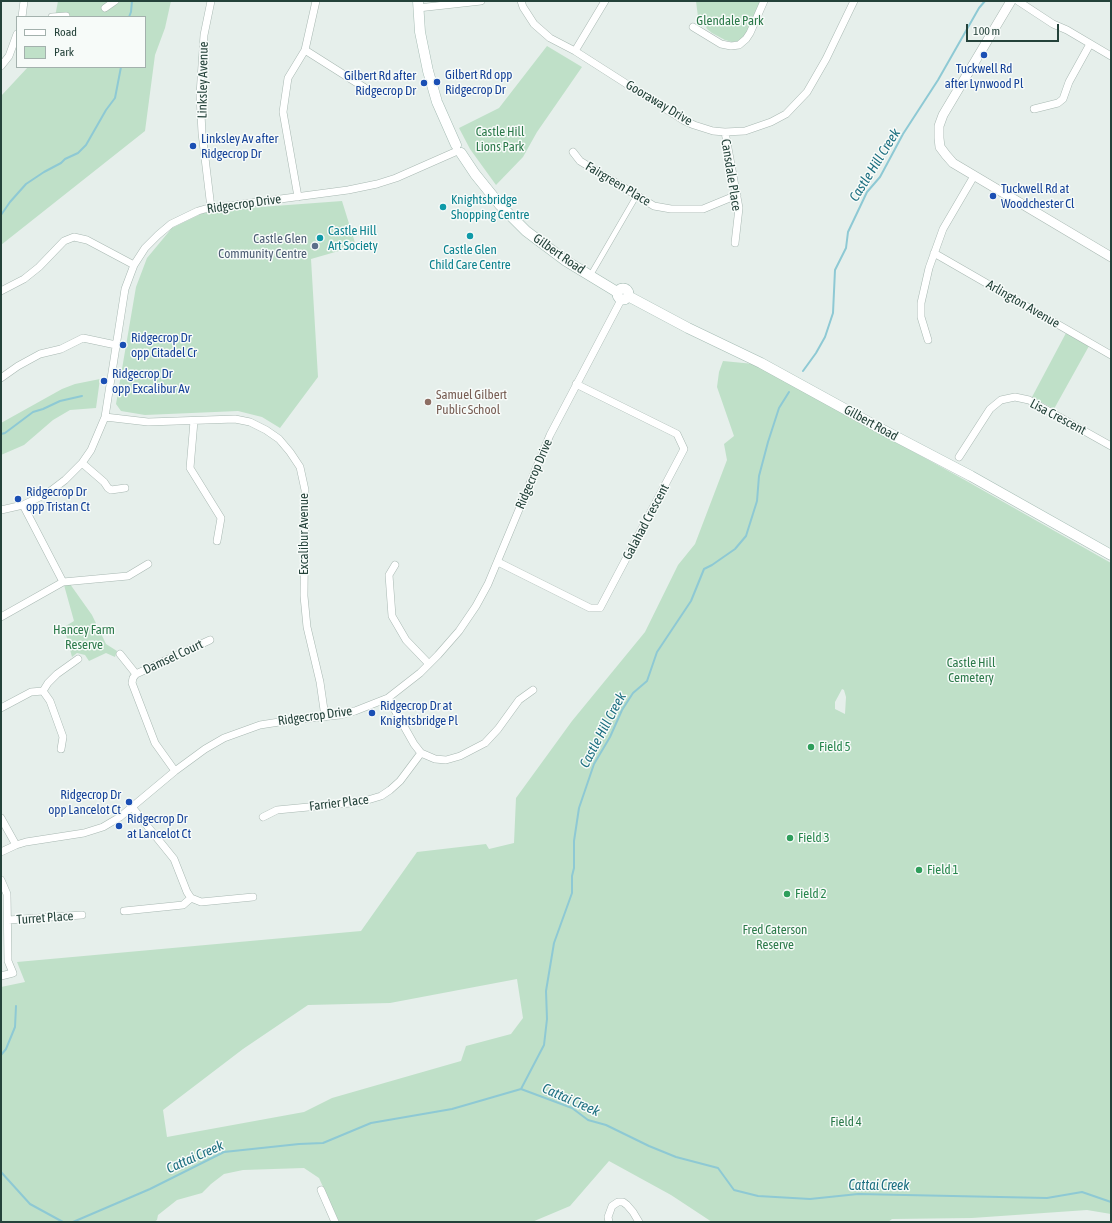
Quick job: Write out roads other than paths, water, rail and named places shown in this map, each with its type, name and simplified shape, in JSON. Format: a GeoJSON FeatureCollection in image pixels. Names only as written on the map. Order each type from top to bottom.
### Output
{"type":"FeatureCollection","features":[{"type":"Feature","properties":{"kind":"main road","name":"Gilbert Road"},"geometry":{"type":"LineString","coordinates":[[418,4],[420,32],[428,71],[437,102],[457,150],[500,205],[526,231],[560,257],[622,296],[761,363],[971,476],[1111,555]]}},
{"type":"Feature","properties":{"kind":"street"},"geometry":{"type":"LineString","coordinates":[[22,16],[24,1]]}},
{"type":"Feature","properties":{"kind":"street"},"geometry":{"type":"LineString","coordinates":[[105,8],[115,1]]}},
{"type":"Feature","properties":{"kind":"street","name":"Linksley Avenue"},"geometry":{"type":"LineString","coordinates":[[211,1],[204,35],[200,96],[203,140],[211,208]]}},
{"type":"Feature","properties":{"kind":"street"},"geometry":{"type":"LineString","coordinates":[[298,197],[283,112],[288,78],[305,50],[316,1]]}},
{"type":"Feature","properties":{"kind":"street"},"geometry":{"type":"LineString","coordinates":[[418,4],[481,1]]}},
{"type":"Feature","properties":{"kind":"street","name":"Gooraway Drive"},"geometry":{"type":"LineString","coordinates":[[521,1],[523,8],[534,24],[550,38],[575,51],[683,120],[713,131],[725,132],[746,131],[771,122],[786,114],[806,92],[826,59],[854,1]]}},
{"type":"Feature","properties":{"kind":"street"},"geometry":{"type":"LineString","coordinates":[[575,51],[605,1]]}},
{"type":"Feature","properties":{"kind":"street"},"geometry":{"type":"LineString","coordinates":[[693,27],[721,44],[731,46],[739,45],[746,39],[750,32],[764,1]]}},
{"type":"Feature","properties":{"kind":"street"},"geometry":{"type":"LineString","coordinates":[[1011,1],[943,115],[939,126],[938,138],[940,147],[953,163],[1111,257]]}},
{"type":"Feature","properties":{"kind":"street"},"geometry":{"type":"LineString","coordinates":[[1018,1],[1053,24],[1068,30],[1111,56]]}},
{"type":"Feature","properties":{"kind":"street"},"geometry":{"type":"LineString","coordinates":[[1,66],[9,56],[16,37]]}},
{"type":"Feature","properties":{"kind":"street"},"geometry":{"type":"LineString","coordinates":[[1034,109],[1058,103],[1063,99],[1069,82],[1090,44]]}},
{"type":"Feature","properties":{"kind":"street"},"geometry":{"type":"LineString","coordinates":[[305,50],[365,88]]}},
{"type":"Feature","properties":{"kind":"street","name":"Cansdale Place"},"geometry":{"type":"LineString","coordinates":[[725,132],[739,208],[735,242]]}},
{"type":"Feature","properties":{"kind":"street","name":"Ridgecrop Drive"},"geometry":{"type":"LineString","coordinates":[[1,510],[23,505],[48,493],[65,480],[82,463],[90,450],[105,417],[125,289],[134,265],[145,248],[171,224],[198,211],[211,208],[348,190],[377,184],[396,178],[457,150]]}},
{"type":"Feature","properties":{"kind":"street","name":"Fairgreen Place"},"geometry":{"type":"LineString","coordinates":[[573,152],[580,161],[654,206],[672,210],[703,209],[737,195]]}},
{"type":"Feature","properties":{"kind":"street"},"geometry":{"type":"LineString","coordinates":[[928,340],[921,317],[920,302],[934,253],[943,229],[974,176]]}},
{"type":"Feature","properties":{"kind":"street"},"geometry":{"type":"LineString","coordinates":[[590,276],[637,195]]}},
{"type":"Feature","properties":{"kind":"street"},"geometry":{"type":"LineString","coordinates":[[1,291],[24,279],[39,267],[64,241],[74,237],[87,240],[134,265]]}},
{"type":"Feature","properties":{"kind":"street","name":"Arlington Avenue"},"geometry":{"type":"LineString","coordinates":[[934,253],[1111,355]]}},
{"type":"Feature","properties":{"kind":"street","name":"Ridgecrop Drive"},"geometry":{"type":"LineString","coordinates":[[1,852],[16,845],[84,833],[103,827],[120,817],[175,771],[205,749],[224,738],[242,731],[276,722],[325,717],[355,711],[388,698],[430,664],[449,643],[468,618],[488,584],[550,435],[622,296]]}},
{"type":"Feature","properties":{"kind":"street"},"geometry":{"type":"LineString","coordinates":[[1,378],[18,366],[40,354],[61,349],[83,338],[116,345]]}},
{"type":"Feature","properties":{"kind":"street","name":"Galahad Crescent"},"geometry":{"type":"LineString","coordinates":[[498,562],[590,608],[600,608],[684,449],[677,434],[576,384]]}},
{"type":"Feature","properties":{"kind":"street","name":"Lisa Crescent"},"geometry":{"type":"LineString","coordinates":[[959,458],[990,409],[1001,400],[1015,397],[1029,400],[1111,446]]}},
{"type":"Feature","properties":{"kind":"street","name":"Excalibur Avenue"},"geometry":{"type":"LineString","coordinates":[[105,417],[148,422],[235,419],[250,422],[266,430],[279,439],[290,452],[300,467],[305,490],[304,596],[308,627],[320,682],[325,717]]}},
{"type":"Feature","properties":{"kind":"street"},"geometry":{"type":"LineString","coordinates":[[194,421],[190,468],[221,518],[217,541]]}},
{"type":"Feature","properties":{"kind":"street"},"geometry":{"type":"LineString","coordinates":[[82,463],[111,490],[125,488]]}},
{"type":"Feature","properties":{"kind":"street"},"geometry":{"type":"LineString","coordinates":[[23,505],[63,582]]}},
{"type":"Feature","properties":{"kind":"street"},"geometry":{"type":"LineString","coordinates":[[1,617],[63,582],[128,576],[148,564]]}},
{"type":"Feature","properties":{"kind":"street"},"geometry":{"type":"LineString","coordinates":[[395,565],[389,575],[392,616],[406,640],[430,664]]}},
{"type":"Feature","properties":{"kind":"street","name":"Damsel Court"},"geometry":{"type":"LineString","coordinates":[[175,771],[155,743],[132,683],[133,678],[136,674],[210,640]]}},
{"type":"Feature","properties":{"kind":"street","name":"Damsel Court"},"geometry":{"type":"LineString","coordinates":[[120,654],[136,674]]}},
{"type":"Feature","properties":{"kind":"street"},"geometry":{"type":"LineString","coordinates":[[43,691],[48,683],[57,674],[78,659]]}},
{"type":"Feature","properties":{"kind":"street"},"geometry":{"type":"LineString","coordinates":[[388,698],[414,744],[421,753],[435,759],[446,760],[460,756],[485,743],[498,729],[519,700],[533,690]]}},
{"type":"Feature","properties":{"kind":"street"},"geometry":{"type":"LineString","coordinates":[[1,708],[31,692],[43,691]]}},
{"type":"Feature","properties":{"kind":"street"},"geometry":{"type":"LineString","coordinates":[[43,691],[50,701],[63,737],[61,749]]}},
{"type":"Feature","properties":{"kind":"street","name":"Farrier Place"},"geometry":{"type":"LineString","coordinates":[[263,818],[277,810],[361,802],[381,796],[400,781],[421,753]]}},
{"type":"Feature","properties":{"kind":"street"},"geometry":{"type":"LineString","coordinates":[[132,807],[174,858],[187,892],[191,898],[202,902],[253,897]]}},
{"type":"Feature","properties":{"kind":"street"},"geometry":{"type":"LineString","coordinates":[[1,818],[16,845]]}},
{"type":"Feature","properties":{"kind":"street"},"geometry":{"type":"LineString","coordinates":[[1,880],[7,894],[8,961],[13,973],[1,976]]}},
{"type":"Feature","properties":{"kind":"street"},"geometry":{"type":"LineString","coordinates":[[124,911],[183,905],[191,898]]}},
{"type":"Feature","properties":{"kind":"street","name":"Turret Place"},"geometry":{"type":"LineString","coordinates":[[8,920],[82,915]]}},
{"type":"Feature","properties":{"kind":"street"},"geometry":{"type":"LineString","coordinates":[[321,1190],[335,1222]]}},
{"type":"Feature","properties":{"kind":"street"},"geometry":{"type":"LineString","coordinates":[[609,1222],[608,1216],[612,1206],[618,1202],[627,1204],[639,1222]]}},
{"type":"Feature","properties":{"kind":"waterway"},"geometry":{"type":"LineString","coordinates":[[129,16],[132,1]]}},
{"type":"Feature","properties":{"kind":"waterway","name":"Castle Hill Creek"},"geometry":{"type":"LineString","coordinates":[[803,371],[825,337],[833,313],[835,270],[846,248],[848,232],[867,192],[880,177],[903,134],[938,80],[979,8],[985,1]]}},
{"type":"Feature","properties":{"kind":"waterway"},"geometry":{"type":"LineString","coordinates":[[1,215],[26,184],[61,163],[65,159],[78,153],[86,145],[106,110],[115,98],[121,68]]}},
{"type":"Feature","properties":{"kind":"waterway","name":"Castle Hill Creek"},"geometry":{"type":"LineString","coordinates":[[521,1089],[544,1045],[547,1019],[546,991],[554,943],[572,893],[574,841],[579,808],[594,764],[610,737],[622,710],[633,693],[647,681],[657,652],[691,601],[704,569],[735,549],[746,536],[757,501],[759,476],[768,442],[779,408],[789,392]]}},
{"type":"Feature","properties":{"kind":"waterway"},"geometry":{"type":"LineString","coordinates":[[1,434],[5,433],[33,412],[60,401],[82,396]]}},
{"type":"Feature","properties":{"kind":"waterway"},"geometry":{"type":"LineString","coordinates":[[1,1055],[6,1049],[15,1027],[16,1006]]}},
{"type":"Feature","properties":{"kind":"waterway","name":"Cattai Creek"},"geometry":{"type":"LineString","coordinates":[[73,1222],[150,1189],[224,1152],[323,1143],[371,1123],[452,1109],[521,1089],[572,1108],[588,1120],[606,1125],[649,1146],[676,1157],[718,1168],[734,1190],[758,1196],[810,1199],[858,1194],[1047,1198],[1082,1192],[1111,1202]]}},
{"type":"Feature","properties":{"kind":"waterway","name":"Cattai Creek"},"geometry":{"type":"LineString","coordinates":[[1,1172],[30,1204],[63,1222]]}},
{"type":"Feature","properties":{"kind":"place","name":"Tuckwell Rd after Lynwood Pl"},"geometry":{"type":"Point","coordinates":[984,55]}},
{"type":"Feature","properties":{"kind":"place","name":"Gilbert Rd opp Ridgecrop Dr"},"geometry":{"type":"Point","coordinates":[437,82]}},
{"type":"Feature","properties":{"kind":"place","name":"Gilbert Rd after Ridgecrop Dr"},"geometry":{"type":"Point","coordinates":[424,83]}},
{"type":"Feature","properties":{"kind":"place","name":"Linksley Av after Ridgecrop Dr"},"geometry":{"type":"Point","coordinates":[193,146]}},
{"type":"Feature","properties":{"kind":"place","name":"Tuckwell Rd at Woodchester Cl"},"geometry":{"type":"Point","coordinates":[993,196]}},
{"type":"Feature","properties":{"kind":"place","name":"Knightsbridge Shopping Centre"},"geometry":{"type":"Point","coordinates":[443,207]}},
{"type":"Feature","properties":{"kind":"place","name":"Castle Glen Child Care Centre"},"geometry":{"type":"Point","coordinates":[470,236]}},
{"type":"Feature","properties":{"kind":"place","name":"Castle Hill Art Society"},"geometry":{"type":"Point","coordinates":[320,238]}},
{"type":"Feature","properties":{"kind":"place","name":"Castle Glen Community Centre"},"geometry":{"type":"Point","coordinates":[315,246]}},
{"type":"Feature","properties":{"kind":"place","name":"Ridgecrop Dr opp Citadel Cr"},"geometry":{"type":"Point","coordinates":[123,345]}},
{"type":"Feature","properties":{"kind":"place","name":"Ridgecrop Dr opp Excalibur Av"},"geometry":{"type":"Point","coordinates":[104,381]}},
{"type":"Feature","properties":{"kind":"place","name":"Samuel Gilbert Public School"},"geometry":{"type":"Point","coordinates":[428,402]}},
{"type":"Feature","properties":{"kind":"place","name":"Ridgecrop Dr opp Tristan Ct"},"geometry":{"type":"Point","coordinates":[18,499]}},
{"type":"Feature","properties":{"kind":"place","name":"Ridgecrop Dr at Knightsbridge Pl"},"geometry":{"type":"Point","coordinates":[372,713]}},
{"type":"Feature","properties":{"kind":"place","name":"Field 5"},"geometry":{"type":"Point","coordinates":[811,747]}},
{"type":"Feature","properties":{"kind":"place","name":"Ridgecrop Dr opp Lancelot Ct"},"geometry":{"type":"Point","coordinates":[129,802]}},
{"type":"Feature","properties":{"kind":"place","name":"Ridgecrop Dr at Lancelot Ct"},"geometry":{"type":"Point","coordinates":[119,826]}},
{"type":"Feature","properties":{"kind":"place","name":"Field 3"},"geometry":{"type":"Point","coordinates":[790,838]}},
{"type":"Feature","properties":{"kind":"place","name":"Field 1"},"geometry":{"type":"Point","coordinates":[919,870]}},
{"type":"Feature","properties":{"kind":"place","name":"Field 2"},"geometry":{"type":"Point","coordinates":[787,894]}},
{"type":"Feature","properties":{"kind":"park label","name":"Glendale Park"},"geometry":{"type":"Point","coordinates":[730,21]}},
{"type":"Feature","properties":{"kind":"park label","name":"Castle Hill Lions Park"},"geometry":{"type":"Point","coordinates":[500,140]}},
{"type":"Feature","properties":{"kind":"park label","name":"Hancey Farm Reserve"},"geometry":{"type":"Point","coordinates":[84,638]}},
{"type":"Feature","properties":{"kind":"park label","name":"Castle Hill Cemetery"},"geometry":{"type":"Point","coordinates":[971,670]}},
{"type":"Feature","properties":{"kind":"park label","name":"Fred Caterson Reserve"},"geometry":{"type":"Point","coordinates":[775,938]}},
{"type":"Feature","properties":{"kind":"park label","name":"Field 4"},"geometry":{"type":"Point","coordinates":[846,1122]}}]}
